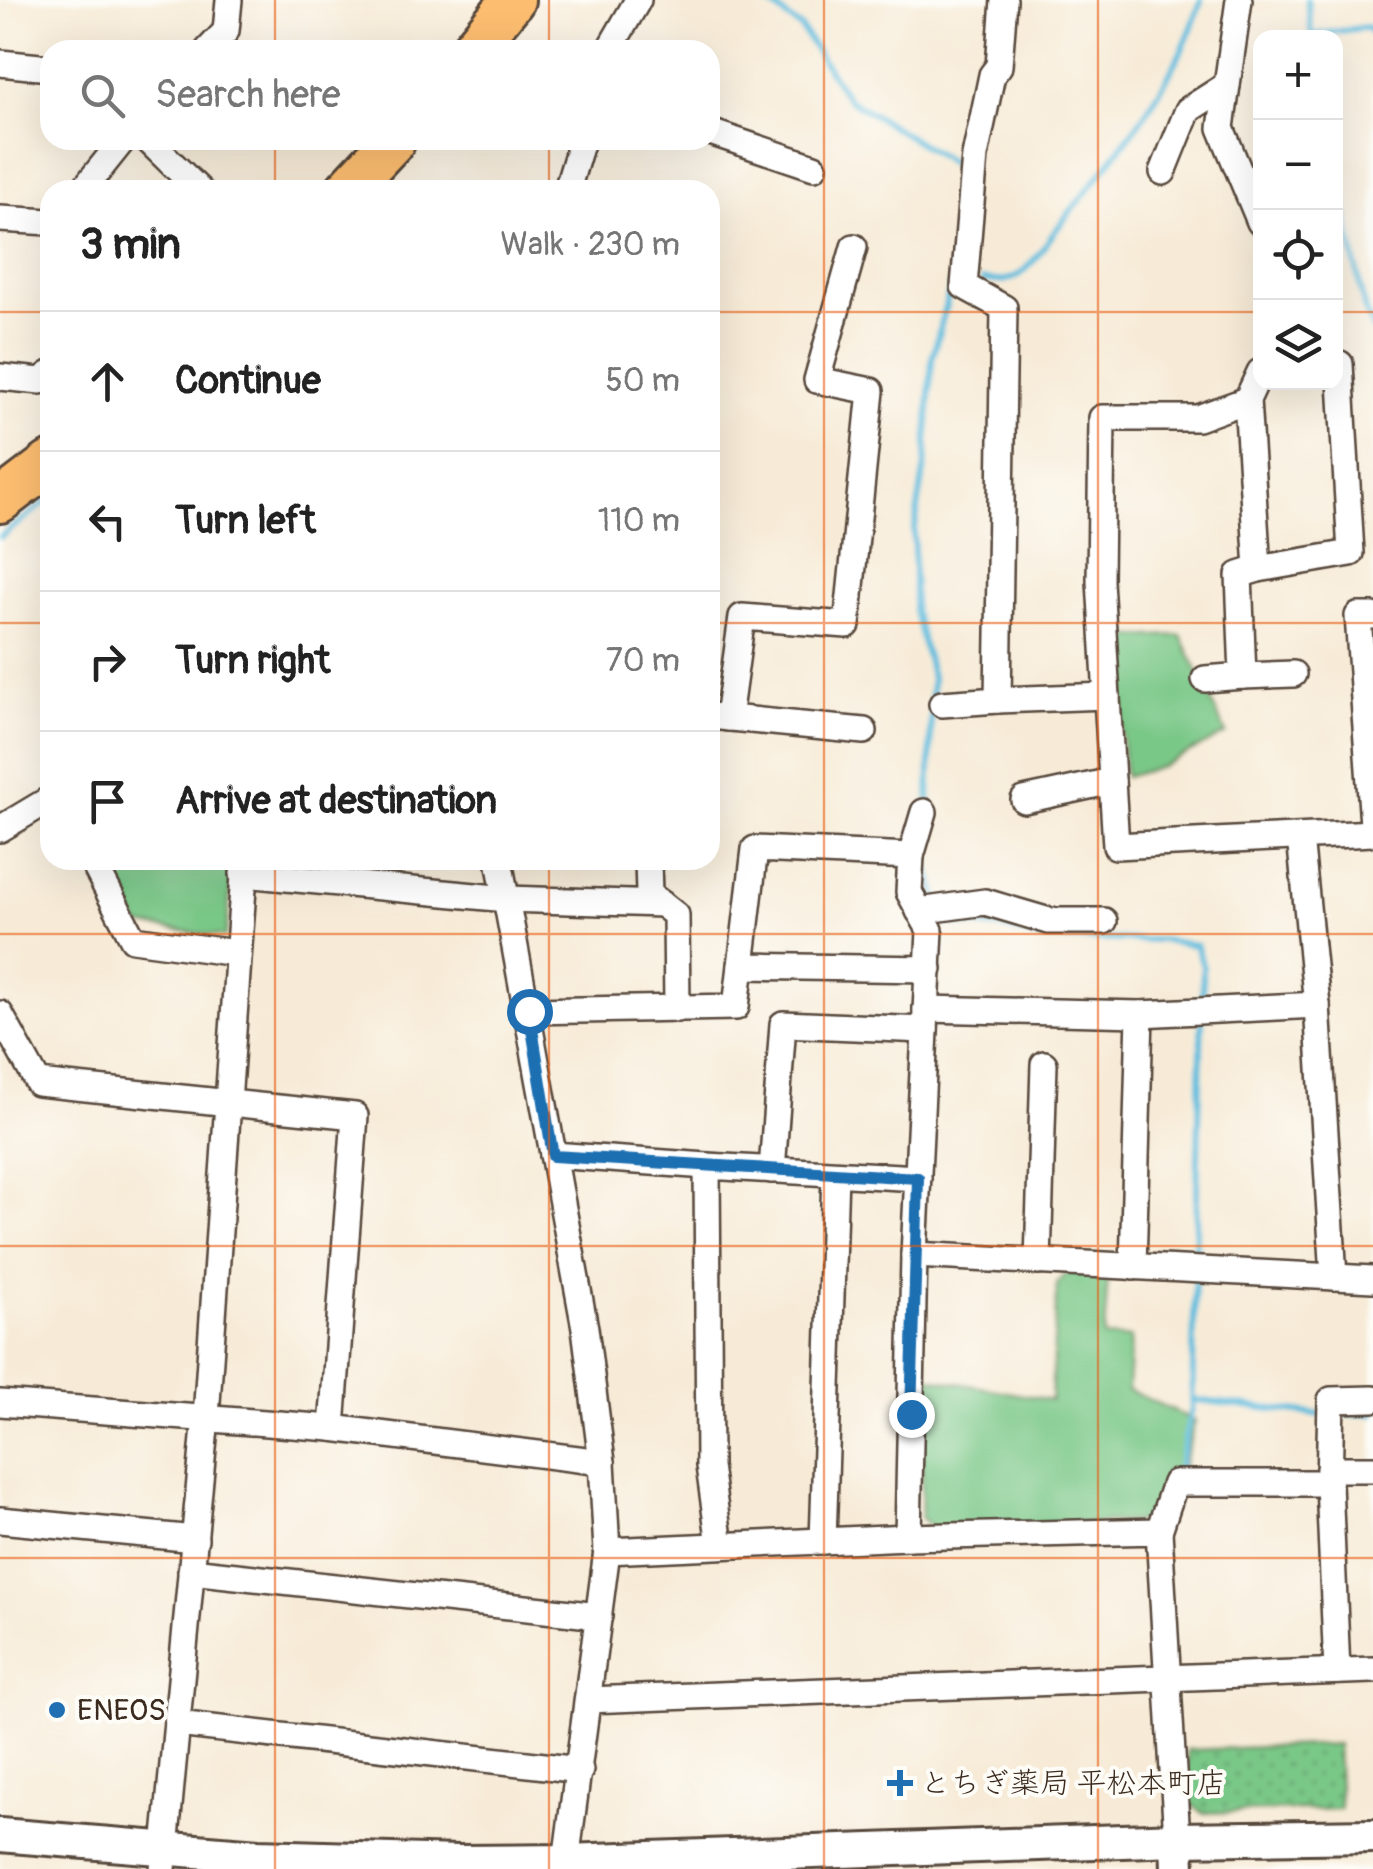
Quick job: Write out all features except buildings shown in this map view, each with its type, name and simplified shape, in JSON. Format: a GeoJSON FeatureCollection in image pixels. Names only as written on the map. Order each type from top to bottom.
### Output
{"type":"FeatureCollection","features":[{"type":"Feature","properties":{"kind":"highway"},"geometry":{"type":"LineString","coordinates":[[480,40],[513,0]]}},
{"type":"Feature","properties":{"kind":"highway"},"geometry":{"type":"LineString","coordinates":[[356,180],[385,150]]}},
{"type":"Feature","properties":{"kind":"highway"},"geometry":{"type":"LineString","coordinates":[[0,501],[40,470]]}},
{"type":"Feature","properties":{"kind":"street"},"geometry":{"type":"LineString","coordinates":[[217,40],[226,31],[229,0]]}},
{"type":"Feature","properties":{"kind":"street"},"geometry":{"type":"LineString","coordinates":[[614,40],[638,0]]}},
{"type":"Feature","properties":{"kind":"street"},"geometry":{"type":"LineString","coordinates":[[998,700],[1004,308],[964,286],[975,156],[992,75],[998,66],[1004,0]]}},
{"type":"Feature","properties":{"kind":"street"},"geometry":{"type":"LineString","coordinates":[[1240,0],[1221,128],[1255,210]]}},
{"type":"Feature","properties":{"kind":"street"},"geometry":{"type":"LineString","coordinates":[[0,63],[40,67]]}},
{"type":"Feature","properties":{"kind":"street"},"geometry":{"type":"LineString","coordinates":[[1162,172],[1188,110],[1227,86]]}},
{"type":"Feature","properties":{"kind":"street"},"geometry":{"type":"LineString","coordinates":[[720,135],[814,167]]}},
{"type":"Feature","properties":{"kind":"street"},"geometry":{"type":"LineString","coordinates":[[88,180],[114,150]]}},
{"type":"Feature","properties":{"kind":"street"},"geometry":{"type":"LineString","coordinates":[[158,150],[189,180]]}},
{"type":"Feature","properties":{"kind":"street"},"geometry":{"type":"LineString","coordinates":[[570,180],[579,150]]}},
{"type":"Feature","properties":{"kind":"street"},"geometry":{"type":"LineString","coordinates":[[0,219],[40,221]]}},
{"type":"Feature","properties":{"kind":"street"},"geometry":{"type":"LineString","coordinates":[[720,713],[742,618],[847,625],[870,391],[816,380],[854,246]]}},
{"type":"Feature","properties":{"kind":"street"},"geometry":{"type":"LineString","coordinates":[[0,378],[40,381]]}},
{"type":"Feature","properties":{"kind":"street"},"geometry":{"type":"LineString","coordinates":[[1253,388],[1248,400],[1258,569]]}},
{"type":"Feature","properties":{"kind":"street"},"geometry":{"type":"LineString","coordinates":[[1244,676],[1239,575],[1350,553],[1341,390]]}},
{"type":"Feature","properties":{"kind":"street"},"geometry":{"type":"LineString","coordinates":[[1248,400],[1198,418],[1102,418],[1100,581],[1116,846],[1373,834]]}},
{"type":"Feature","properties":{"kind":"street"},"geometry":{"type":"LineString","coordinates":[[1373,616],[1358,616],[1370,735],[1373,825]]}},
{"type":"Feature","properties":{"kind":"street"},"geometry":{"type":"LineString","coordinates":[[1205,679],[1293,674]]}},
{"type":"Feature","properties":{"kind":"street"},"geometry":{"type":"LineString","coordinates":[[942,704],[1107,696]]}},
{"type":"Feature","properties":{"kind":"street"},"geometry":{"type":"LineString","coordinates":[[720,717],[864,731]]}},
{"type":"Feature","properties":{"kind":"street"},"geometry":{"type":"LineString","coordinates":[[1024,800],[1112,781]]}},
{"type":"Feature","properties":{"kind":"street"},"geometry":{"type":"LineString","coordinates":[[0,829],[40,805]]}},
{"type":"Feature","properties":{"kind":"street"},"geometry":{"type":"LineString","coordinates":[[908,1537],[914,1255],[930,930],[909,892],[911,856],[924,812]]}},
{"type":"Feature","properties":{"kind":"street"},"geometry":{"type":"LineString","coordinates":[[1300,837],[1317,1005],[1334,1277]]}},
{"type":"Feature","properties":{"kind":"street"},"geometry":{"type":"LineString","coordinates":[[529,1011],[736,1008],[754,849],[911,856]]}},
{"type":"Feature","properties":{"kind":"street"},"geometry":{"type":"LineString","coordinates":[[97,870],[133,939],[236,953]]}},
{"type":"Feature","properties":{"kind":"street"},"geometry":{"type":"LineString","coordinates":[[164,1859],[206,1417],[244,870]]}},
{"type":"Feature","properties":{"kind":"street"},"geometry":{"type":"LineString","coordinates":[[269,870],[507,899],[662,904]]}},
{"type":"Feature","properties":{"kind":"street"},"geometry":{"type":"LineString","coordinates":[[501,870],[585,1328],[602,1462],[607,1551],[566,1865]]}},
{"type":"Feature","properties":{"kind":"street"},"geometry":{"type":"LineString","coordinates":[[648,870],[649,894],[676,914],[677,1009]]}},
{"type":"Feature","properties":{"kind":"street"},"geometry":{"type":"LineString","coordinates":[[919,910],[985,902],[1050,920],[1104,921]]}},
{"type":"Feature","properties":{"kind":"street"},"geometry":{"type":"LineString","coordinates":[[741,966],[928,969]]}},
{"type":"Feature","properties":{"kind":"street"},"geometry":{"type":"LineString","coordinates":[[772,1170],[783,1024],[1317,1005]]}},
{"type":"Feature","properties":{"kind":"street"},"geometry":{"type":"LineString","coordinates":[[0,1014],[38,1082],[356,1116],[332,1428]]}},
{"type":"Feature","properties":{"kind":"street"},"geometry":{"type":"LineString","coordinates":[[1133,1267],[1140,1014]]}},
{"type":"Feature","properties":{"kind":"street"},"geometry":{"type":"LineString","coordinates":[[1038,1262],[1044,1064]]}},
{"type":"Feature","properties":{"kind":"street"},"geometry":{"type":"LineString","coordinates":[[553,1156],[918,1178]]}},
{"type":"Feature","properties":{"kind":"street"},"geometry":{"type":"LineString","coordinates":[[708,1166],[709,1466],[720,1545]]}},
{"type":"Feature","properties":{"kind":"street"},"geometry":{"type":"LineString","coordinates":[[822,1541],[835,1174]]}},
{"type":"Feature","properties":{"kind":"street"},"geometry":{"type":"LineString","coordinates":[[914,1255],[1373,1279]]}},
{"type":"Feature","properties":{"kind":"street"},"geometry":{"type":"LineString","coordinates":[[1337,1671],[1329,1476],[1331,1400],[1373,1399]]}},
{"type":"Feature","properties":{"kind":"street"},"geometry":{"type":"LineString","coordinates":[[0,1403],[332,1428],[602,1462]]}},
{"type":"Feature","properties":{"kind":"street"},"geometry":{"type":"LineString","coordinates":[[1177,1854],[1159,1530],[1175,1483],[1329,1476],[1373,1469]]}},
{"type":"Feature","properties":{"kind":"street"},"geometry":{"type":"LineString","coordinates":[[0,1520],[194,1539]]}},
{"type":"Feature","properties":{"kind":"street"},"geometry":{"type":"LineString","coordinates":[[607,1551],[1159,1530]]}},
{"type":"Feature","properties":{"kind":"street"},"geometry":{"type":"LineString","coordinates":[[192,1572],[598,1616]]}},
{"type":"Feature","properties":{"kind":"street"},"geometry":{"type":"LineString","coordinates":[[588,1700],[1373,1670]]}},
{"type":"Feature","properties":{"kind":"street"},"geometry":{"type":"LineString","coordinates":[[177,1724],[580,1770]]}},
{"type":"Feature","properties":{"kind":"street"},"geometry":{"type":"LineString","coordinates":[[0,1836],[164,1859],[566,1865],[1177,1854],[1373,1836]]}},
{"type":"Feature","properties":{"kind":"green space"},"geometry":{"type":"Polygon","coordinates":[[[1181,635],[1226,734],[1160,767],[1125,777],[1116,643],[1123,637],[1181,635]]]}},
{"type":"Feature","properties":{"kind":"green space"},"geometry":{"type":"Polygon","coordinates":[[[113,870],[232,870],[226,937],[139,925],[113,870]]]}},
{"type":"Feature","properties":{"kind":"green space"},"geometry":{"type":"Polygon","coordinates":[[[1067,1273],[1108,1274],[1104,1337],[1131,1338],[1128,1390],[1195,1421],[1181,1473],[1153,1521],[932,1528],[921,1517],[925,1377],[1051,1400],[1057,1284],[1067,1273]]]}},
{"type":"Feature","properties":{"kind":"green space"},"geometry":{"type":"Polygon","coordinates":[[[1337,1744],[1340,1809],[1202,1813],[1189,1802],[1187,1750],[1337,1744]]]}},
{"type":"Feature","properties":{"kind":"waterway"},"geometry":{"type":"LineString","coordinates":[[765,0],[801,28],[848,99],[965,171]]}},
{"type":"Feature","properties":{"kind":"waterway"},"geometry":{"type":"LineString","coordinates":[[983,280],[1011,279],[1036,258],[1160,91],[1201,0]]}},
{"type":"Feature","properties":{"kind":"waterway"},"geometry":{"type":"LineString","coordinates":[[1307,0],[1311,30]]}},
{"type":"Feature","properties":{"kind":"waterway"},"geometry":{"type":"LineString","coordinates":[[1343,30],[1367,27],[1373,35]]}},
{"type":"Feature","properties":{"kind":"waterway"},"geometry":{"type":"LineString","coordinates":[[1343,200],[1364,307],[1373,329]]}},
{"type":"Feature","properties":{"kind":"waterway"},"geometry":{"type":"LineString","coordinates":[[929,807],[932,677],[914,610],[914,533],[926,459],[932,359],[952,281]]}},
{"type":"Feature","properties":{"kind":"waterway"},"geometry":{"type":"LineString","coordinates":[[0,537],[40,507]]}},
{"type":"Feature","properties":{"kind":"waterway"},"geometry":{"type":"LineString","coordinates":[[928,840],[927,864],[938,901]]}},
{"type":"Feature","properties":{"kind":"waterway"},"geometry":{"type":"LineString","coordinates":[[942,913],[945,923],[1003,928],[1044,939],[1163,940],[1196,945],[1203,966],[1202,1002]]}},
{"type":"Feature","properties":{"kind":"waterway"},"geometry":{"type":"LineString","coordinates":[[1195,1262],[1202,1015]]}},
{"type":"Feature","properties":{"kind":"waterway"},"geometry":{"type":"LineString","coordinates":[[1177,1474],[1192,1408],[1195,1275]]}},
{"type":"Feature","properties":{"kind":"waterway"},"geometry":{"type":"LineString","coordinates":[[1193,1400],[1325,1415]]}},
{"type":"Feature","properties":{"kind":"waterway"},"geometry":{"type":"LineString","coordinates":[[1338,1414],[1373,1413]]}},
{"type":"Feature","properties":{"kind":"place","name":"ENEOS"},"geometry":{"type":"Point","coordinates":[57,1710]}},
{"type":"Feature","properties":{"kind":"place","name":"とちぎ薬局 平松本町店"},"geometry":{"type":"Point","coordinates":[900,1783]}},
{"type":"Feature","properties":{"kind":"route"},"geometry":{"type":"LineString","coordinates":[[529,1011],[553,1156],[918,1178],[911,1414]]}}]}
